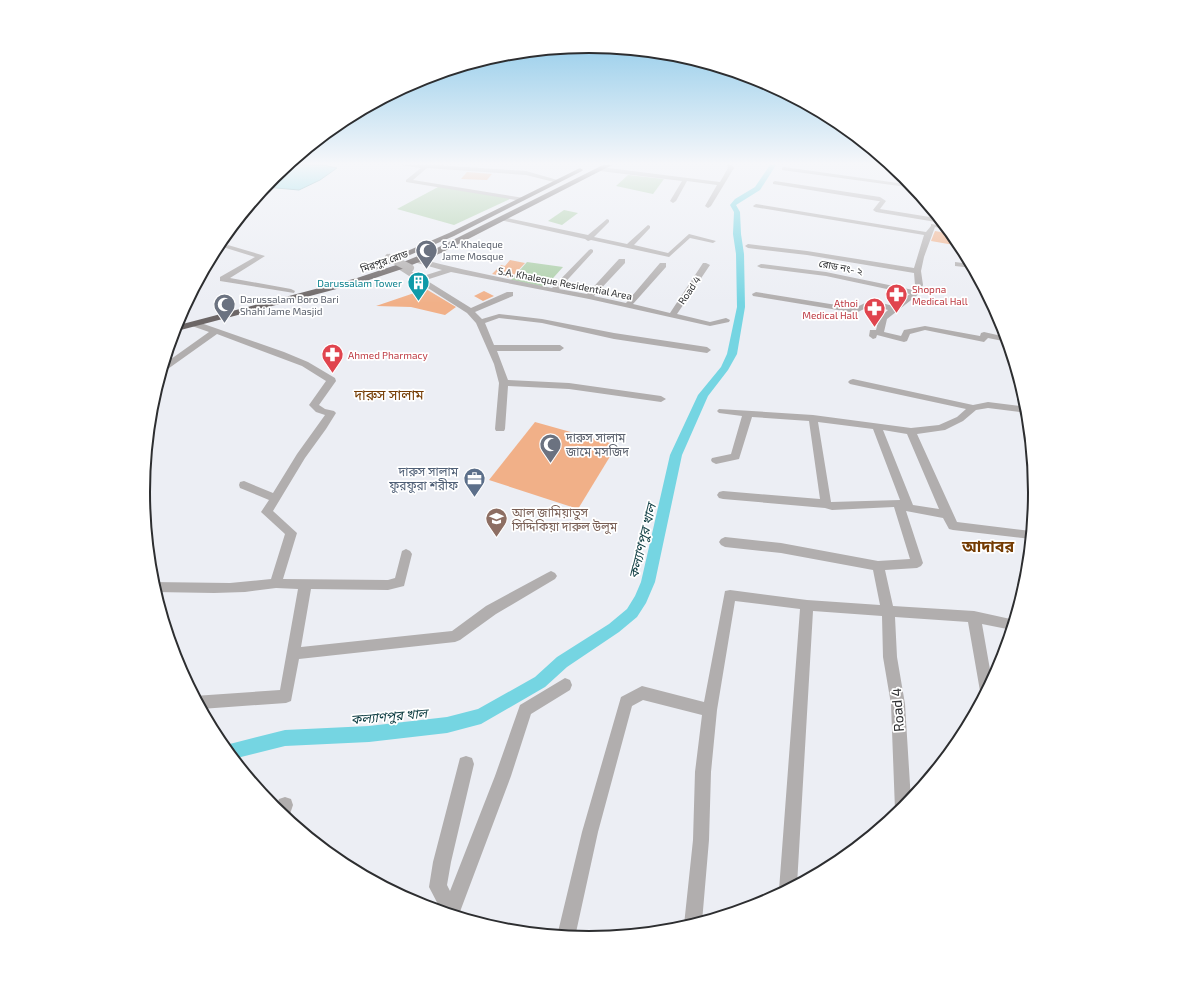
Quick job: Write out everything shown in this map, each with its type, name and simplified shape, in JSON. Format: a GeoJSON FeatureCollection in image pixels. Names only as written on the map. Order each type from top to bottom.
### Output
{"type":"FeatureCollection","features":[{"type":"Feature","properties":{"kind":"highway","name":"মিরপুর রোড"},"geometry":{"type":"LineString","coordinates":[[185,320],[365,270],[408,254],[497,211]]}},
{"type":"Feature","properties":{"kind":"highway","name":"মিরপুর রোড"},"geometry":{"type":"LineString","coordinates":[[182,328],[360,280],[399,267],[438,251],[518,211]]}},
{"type":"Feature","properties":{"kind":"highway"},"geometry":{"type":"LineString","coordinates":[[408,254],[417,260]]}},
{"type":"Feature","properties":{"kind":"street"},"geometry":{"type":"LineString","coordinates":[[787,211],[928,234]]}},
{"type":"Feature","properties":{"kind":"street"},"geometry":{"type":"LineString","coordinates":[[883,211],[913,215],[934,221]]}},
{"type":"Feature","properties":{"kind":"street"},"geometry":{"type":"LineString","coordinates":[[502,219],[588,239],[669,255],[689,236],[713,241]]}},
{"type":"Feature","properties":{"kind":"street"},"geometry":{"type":"LineString","coordinates":[[588,239],[607,221]]}},
{"type":"Feature","properties":{"kind":"street"},"geometry":{"type":"LineString","coordinates":[[935,222],[928,234],[920,257],[917,271],[919,285],[916,293],[883,318],[876,335],[904,339],[907,332],[925,328],[984,339],[984,335],[1000,339]]}},
{"type":"Feature","properties":{"kind":"street"},"geometry":{"type":"LineString","coordinates":[[628,247],[648,227]]}},
{"type":"Feature","properties":{"kind":"street"},"geometry":{"type":"LineString","coordinates":[[748,246],[807,253],[917,271]]}},
{"type":"Feature","properties":{"kind":"street"},"geometry":{"type":"LineString","coordinates":[[228,247],[261,256],[223,279],[290,291]]}},
{"type":"Feature","properties":{"kind":"street"},"geometry":{"type":"LineString","coordinates":[[554,290],[591,251]]}},
{"type":"Feature","properties":{"kind":"street"},"geometry":{"type":"LineString","coordinates":[[388,257],[410,268]]}},
{"type":"Feature","properties":{"kind":"street","name":"S.A. Khaleque Residential Area"},"geometry":{"type":"LineString","coordinates":[[417,260],[449,270],[590,297],[710,324],[726,320]]}},
{"type":"Feature","properties":{"kind":"street"},"geometry":{"type":"LineString","coordinates":[[590,297],[622,261]]}},
{"type":"Feature","properties":{"kind":"street"},"geometry":{"type":"LineString","coordinates":[[958,264],[965,265]]}},
{"type":"Feature","properties":{"kind":"street"},"geometry":{"type":"LineString","coordinates":[[628,305],[663,265]]}},
{"type":"Feature","properties":{"kind":"street","name":"Road 4"},"geometry":{"type":"LineString","coordinates":[[672,315],[706,265]]}},
{"type":"Feature","properties":{"kind":"street","name":"রোড নং- ২"},"geometry":{"type":"LineString","coordinates":[[761,266],[826,274],[916,293]]}},
{"type":"Feature","properties":{"kind":"street"},"geometry":{"type":"LineString","coordinates":[[399,267],[421,279],[470,311],[480,322],[498,364],[504,383],[500,428]]}},
{"type":"Feature","properties":{"kind":"street"},"geometry":{"type":"LineString","coordinates":[[421,279],[449,270]]}},
{"type":"Feature","properties":{"kind":"street"},"geometry":{"type":"LineString","coordinates":[[470,311],[510,294]]}},
{"type":"Feature","properties":{"kind":"street"},"geometry":{"type":"LineString","coordinates":[[756,294],[856,311],[871,302],[893,309]]}},
{"type":"Feature","properties":{"kind":"street"},"geometry":{"type":"LineString","coordinates":[[480,322],[499,316],[707,350]]}},
{"type":"Feature","properties":{"kind":"street"},"geometry":{"type":"LineString","coordinates":[[195,324],[281,354],[305,364],[330,378],[330,381],[314,405],[316,409],[331,413],[323,427],[301,456],[267,512],[291,533],[276,583]]}},
{"type":"Feature","properties":{"kind":"street"},"geometry":{"type":"LineString","coordinates":[[169,364],[216,331]]}},
{"type":"Feature","properties":{"kind":"street"},"geometry":{"type":"LineString","coordinates":[[490,348],[560,348]]}},
{"type":"Feature","properties":{"kind":"street"},"geometry":{"type":"LineString","coordinates":[[853,382],[973,408],[988,405],[1020,409]]}},
{"type":"Feature","properties":{"kind":"street"},"geometry":{"type":"LineString","coordinates":[[504,383],[569,386],[661,399]]}},
{"type":"Feature","properties":{"kind":"street"},"geometry":{"type":"LineString","coordinates":[[722,411],[813,418],[911,431],[941,428],[960,418],[973,408]]}},
{"type":"Feature","properties":{"kind":"street"},"geometry":{"type":"LineString","coordinates":[[716,460],[735,457],[746,418],[749,414]]}},
{"type":"Feature","properties":{"kind":"street"},"geometry":{"type":"LineString","coordinates":[[813,418],[826,504]]}},
{"type":"Feature","properties":{"kind":"street"},"geometry":{"type":"LineString","coordinates":[[724,542],[781,548],[878,566],[917,563],[904,506],[877,427]]}},
{"type":"Feature","properties":{"kind":"street"},"geometry":{"type":"LineString","coordinates":[[911,431],[953,526],[1027,534]]}},
{"type":"Feature","properties":{"kind":"street"},"geometry":{"type":"LineString","coordinates":[[244,485],[275,498]]}},
{"type":"Feature","properties":{"kind":"street"},"geometry":{"type":"LineString","coordinates":[[723,495],[826,504],[832,506],[904,506],[947,514]]}},
{"type":"Feature","properties":{"kind":"street"},"geometry":{"type":"LineString","coordinates":[[160,587],[256,587],[276,583],[305,585],[388,585],[400,582],[406,554]]}},
{"type":"Feature","properties":{"kind":"street","name":"Road 4"},"geometry":{"type":"LineString","coordinates":[[878,566],[888,611],[890,658],[898,704],[903,800]]}},
{"type":"Feature","properties":{"kind":"street"},"geometry":{"type":"LineString","coordinates":[[294,654],[456,636],[491,610],[551,576]]}},
{"type":"Feature","properties":{"kind":"street"},"geometry":{"type":"LineString","coordinates":[[203,702],[286,696],[305,585]]}},
{"type":"Feature","properties":{"kind":"street"},"geometry":{"type":"LineString","coordinates":[[694,919],[701,840],[703,772],[710,710],[730,595],[807,605],[974,617],[1008,624]]}},
{"type":"Feature","properties":{"kind":"street"},"geometry":{"type":"LineString","coordinates":[[788,884],[807,605]]}},
{"type":"Feature","properties":{"kind":"street"},"geometry":{"type":"LineString","coordinates":[[974,617],[985,682]]}},
{"type":"Feature","properties":{"kind":"street"},"geometry":{"type":"LineString","coordinates":[[451,910],[503,776],[525,710],[565,686]]}},
{"type":"Feature","properties":{"kind":"street"},"geometry":{"type":"LineString","coordinates":[[567,931],[590,832],[626,702],[642,693],[710,710]]}},
{"type":"Feature","properties":{"kind":"street"},"geometry":{"type":"LineString","coordinates":[[450,910],[438,887],[442,862],[466,764]]}},
{"type":"Feature","properties":{"kind":"green space"},"geometry":{"type":"Polygon","coordinates":[[[404,211],[484,211],[454,225],[404,211]]]}},
{"type":"Feature","properties":{"kind":"green space"},"geometry":{"type":"Polygon","coordinates":[[[563,211],[578,213],[562,225],[548,221],[563,211]]]}},
{"type":"Feature","properties":{"kind":"green space"},"geometry":{"type":"Polygon","coordinates":[[[527,262],[563,267],[545,287],[511,280],[527,262]]]}},
{"type":"Feature","properties":{"kind":"building"},"geometry":{"type":"Polygon","coordinates":[[[935,231],[943,232],[952,245],[931,241],[935,231]]]}},
{"type":"Feature","properties":{"kind":"building"},"geometry":{"type":"Polygon","coordinates":[[[510,260],[525,263],[511,278],[492,274],[501,265],[505,266],[510,260]]]}},
{"type":"Feature","properties":{"kind":"building","name":"Darussalam Tower"},"geometry":{"type":"Polygon","coordinates":[[[426,289],[456,307],[445,315],[411,307],[376,306],[426,289]]]}},
{"type":"Feature","properties":{"kind":"building"},"geometry":{"type":"Polygon","coordinates":[[[484,291],[494,296],[483,301],[474,296],[484,291]]]}},
{"type":"Feature","properties":{"kind":"building"},"geometry":{"type":"Polygon","coordinates":[[[535,422],[617,445],[578,509],[489,480],[535,422]]]}},
{"type":"Feature","properties":{"kind":"waterway","name":"কল্যাণপুর খাল"},"geometry":{"type":"LineString","coordinates":[[233,750],[285,738],[369,734],[447,725],[481,716],[540,682],[562,662],[614,628],[632,613],[641,599],[648,582],[676,455],[703,395],[725,368],[732,354],[741,307],[740,254],[737,234],[736,211]]}},
{"type":"Feature","properties":{"kind":"place","name":"S.A. Khaleque Jame Mosque"},"geometry":{"type":"Point","coordinates":[426,270]}},
{"type":"Feature","properties":{"kind":"place","name":"Darussalam Tower"},"geometry":{"type":"Point","coordinates":[418,302]}},
{"type":"Feature","properties":{"kind":"place","name":"Shopna Medical Hall"},"geometry":{"type":"Point","coordinates":[897,314]}},
{"type":"Feature","properties":{"kind":"place","name":"Darussalam Boro Bari Shahi Jame Masjid"},"geometry":{"type":"Point","coordinates":[224,324]}},
{"type":"Feature","properties":{"kind":"place","name":"Athoi Medical Hall"},"geometry":{"type":"Point","coordinates":[874,328]}},
{"type":"Feature","properties":{"kind":"place","name":"Ahmed Pharmacy"},"geometry":{"type":"Point","coordinates":[332,374]}},
{"type":"Feature","properties":{"kind":"place","name":"দারুস সালাম জামে মসজিদ"},"geometry":{"type":"Point","coordinates":[550,464]}},
{"type":"Feature","properties":{"kind":"place","name":"দারুস সালাম ফুরফুরা শরীফ"},"geometry":{"type":"Point","coordinates":[474,498]}},
{"type":"Feature","properties":{"kind":"place","name":"আল জামিয়াতুস সিদ্দিকিয়া দারুল উলুম"},"geometry":{"type":"Point","coordinates":[497,538]}},
{"type":"Feature","properties":{"kind":"district","name":"দারুস সালাম"},"geometry":{"type":"Point","coordinates":[389,394]}},
{"type":"Feature","properties":{"kind":"district","name":"আদাবর"},"geometry":{"type":"Point","coordinates":[988,545]}}]}
